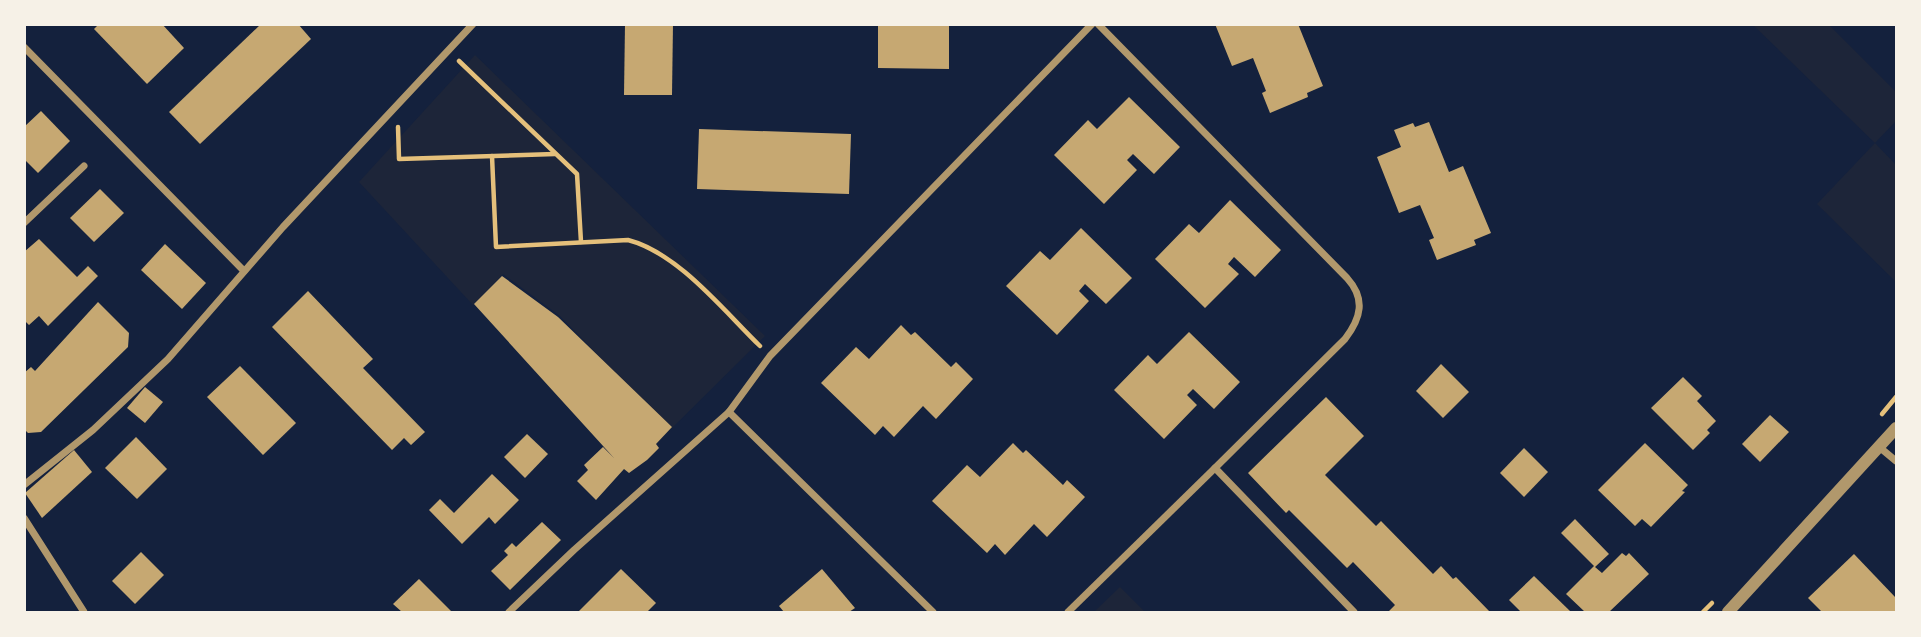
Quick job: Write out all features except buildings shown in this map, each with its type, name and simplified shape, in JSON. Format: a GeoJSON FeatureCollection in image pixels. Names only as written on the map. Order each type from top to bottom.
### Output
{"type":"FeatureCollection","features":[{"type":"Feature","properties":{"kind":"street"},"geometry":{"type":"LineString","coordinates":[[24,485],[93,430],[168,359],[244,271],[472,24]]}},
{"type":"Feature","properties":{"kind":"street"},"geometry":{"type":"LineString","coordinates":[[509,612],[574,550],[729,412],[770,356],[1092,24]]}},
{"type":"Feature","properties":{"kind":"street"},"geometry":{"type":"LineString","coordinates":[[1068,612],[1345,339],[1358,318],[1359,296],[1347,278],[1098,24]]}},
{"type":"Feature","properties":{"kind":"street"},"geometry":{"type":"LineString","coordinates":[[24,47],[244,271]]}},
{"type":"Feature","properties":{"kind":"street"},"geometry":{"type":"LineString","coordinates":[[24,223],[84,166]]}},
{"type":"Feature","properties":{"kind":"street"},"geometry":{"type":"LineString","coordinates":[[729,412],[933,612]]}},
{"type":"Feature","properties":{"kind":"street"},"geometry":{"type":"LineString","coordinates":[[1728,612],[1896,428]]}},
{"type":"Feature","properties":{"kind":"street"},"geometry":{"type":"LineString","coordinates":[[1878,446],[1896,461]]}},
{"type":"Feature","properties":{"kind":"street"},"geometry":{"type":"LineString","coordinates":[[1215,468],[1354,612]]}},
{"type":"Feature","properties":{"kind":"street"},"geometry":{"type":"LineString","coordinates":[[24,518],[84,612]]}},
{"type":"Feature","properties":{"kind":"path"},"geometry":{"type":"LineString","coordinates":[[448,50],[577,174],[581,243]]}},
{"type":"Feature","properties":{"kind":"path"},"geometry":{"type":"LineString","coordinates":[[389,114],[398,122],[399,159],[556,154]]}},
{"type":"Feature","properties":{"kind":"path"},"geometry":{"type":"LineString","coordinates":[[492,156],[496,247],[628,240],[658,252],[770,356]]}},
{"type":"Feature","properties":{"kind":"shaded area"},"geometry":{"type":"Polygon","coordinates":[[[1753,25],[1829,25],[1896,92],[1896,121],[1875,143],[1753,25]]]}},
{"type":"Feature","properties":{"kind":"shaded area"},"geometry":{"type":"Polygon","coordinates":[[[475,55],[765,336],[670,430],[560,316],[503,274],[473,305],[359,182],[475,55]]]}},
{"type":"Feature","properties":{"kind":"shaded area"},"geometry":{"type":"Polygon","coordinates":[[[1875,143],[1896,165],[1896,282],[1817,204],[1875,143]]]}},
{"type":"Feature","properties":{"kind":"shaded area"},"geometry":{"type":"Polygon","coordinates":[[[1120,587],[1145,612],[1094,612],[1120,587]]]}}]}
